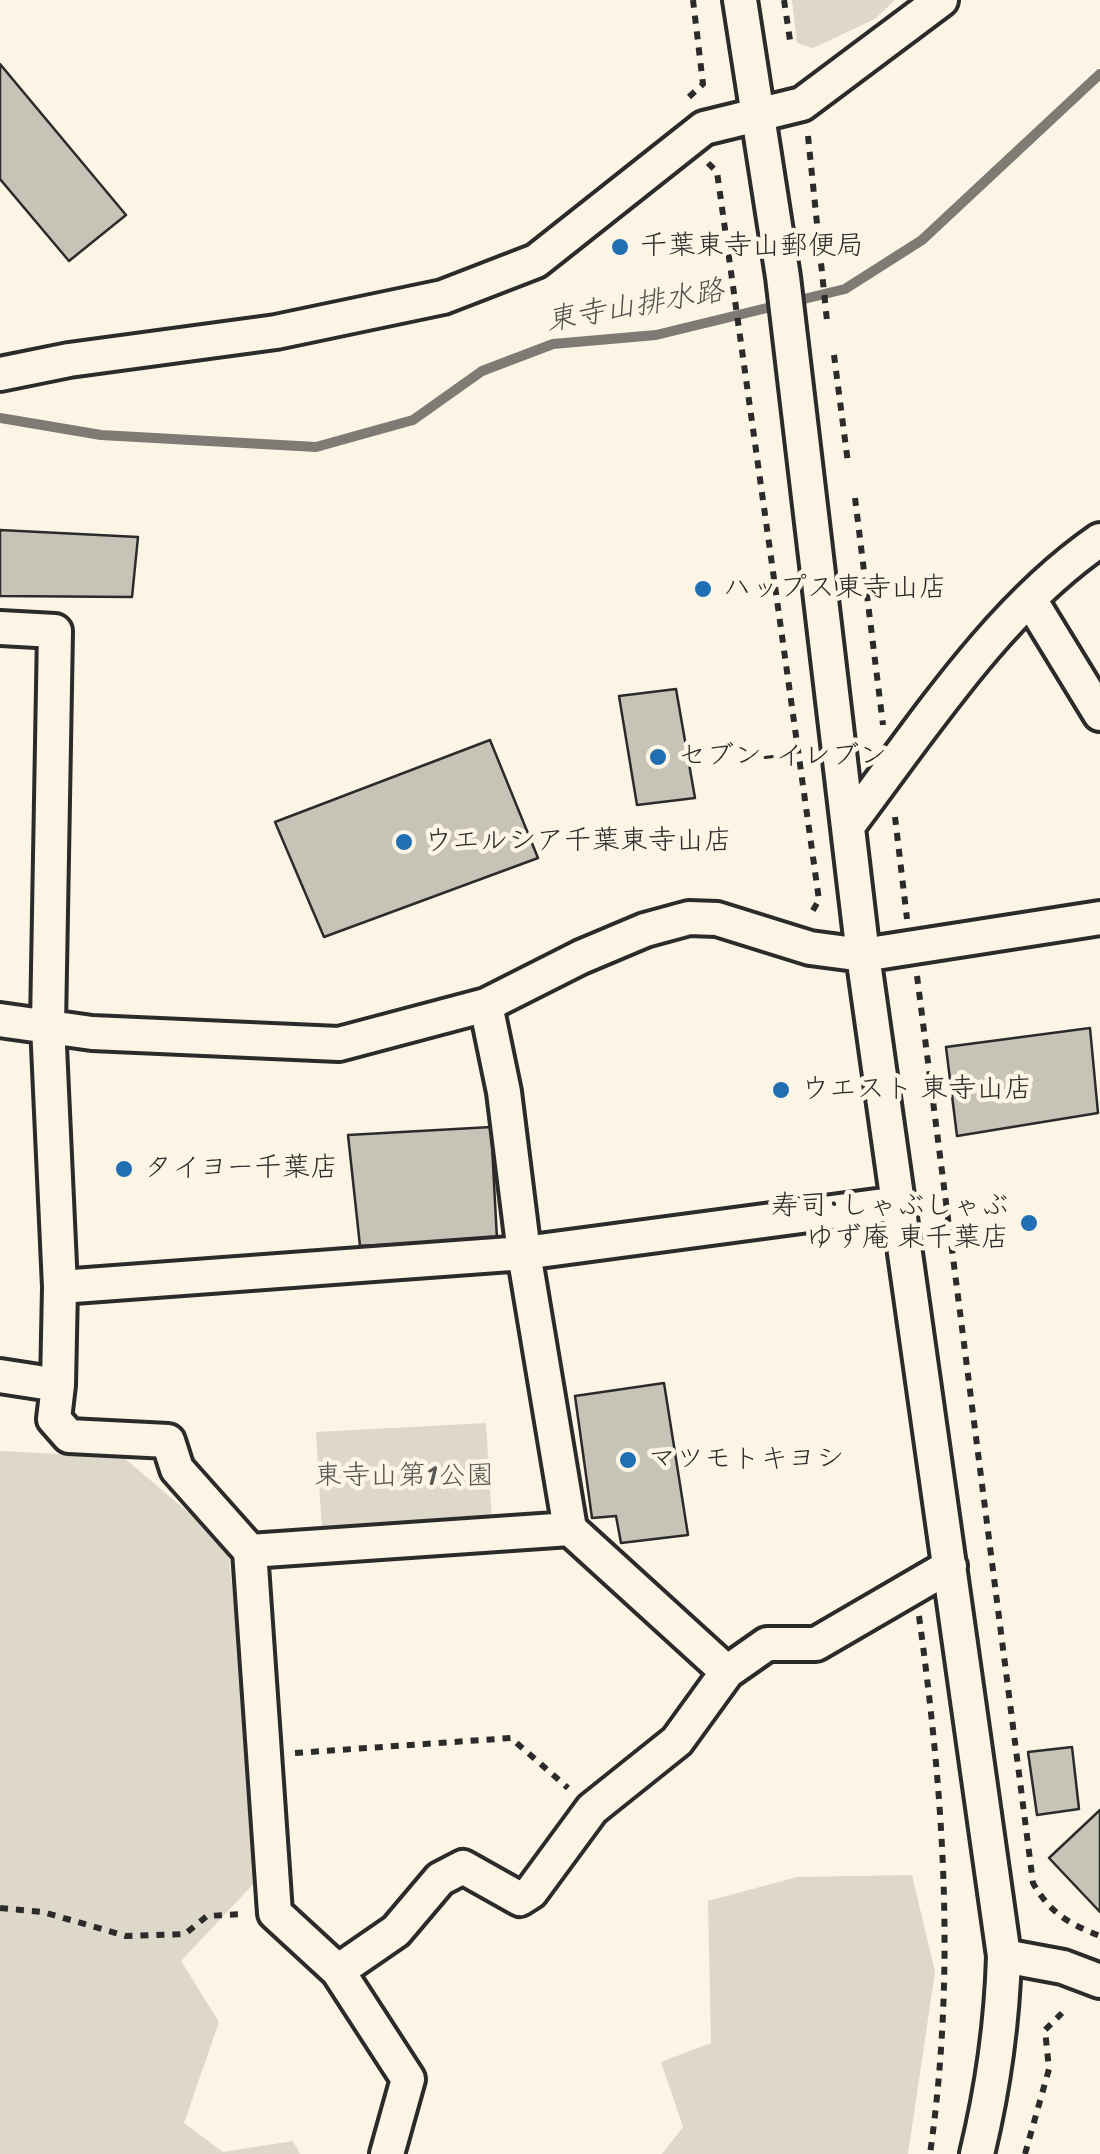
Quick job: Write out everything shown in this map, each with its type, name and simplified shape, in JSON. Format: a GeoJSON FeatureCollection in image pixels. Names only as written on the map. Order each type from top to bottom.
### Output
{"type":"FeatureCollection","features":[{"type":"Feature","properties":{"kind":"street"},"geometry":{"type":"LineString","coordinates":[[740,0],[784,276],[863,955],[1004,1956],[1002,2022],[989,2104],[976,2154]]}},
{"type":"Feature","properties":{"kind":"street"},"geometry":{"type":"LineString","coordinates":[[0,374],[69,360],[276,332],[443,296],[536,261],[704,128],[802,104],[941,0]]}},
{"type":"Feature","properties":{"kind":"street"},"geometry":{"type":"LineString","coordinates":[[848,826],[976,656],[1074,558],[1100,540]]}},
{"type":"Feature","properties":{"kind":"street"},"geometry":{"type":"LineString","coordinates":[[1030,601],[1100,714]]}},
{"type":"Feature","properties":{"kind":"street"},"geometry":{"type":"LineString","coordinates":[[0,628],[55,630],[48,1025],[60,1286],[54,1419],[70,1436],[168,1441],[177,1469],[250,1551],[276,1913],[338,1971],[408,2079],[387,2154]]}},
{"type":"Feature","properties":{"kind":"street"},"geometry":{"type":"LineString","coordinates":[[0,1020],[92,1033],[339,1044],[486,1004],[581,957],[645,930],[689,918],[717,920],[810,948],[863,955],[1100,918]]}},
{"type":"Feature","properties":{"kind":"street"},"geometry":{"type":"LineString","coordinates":[[486,1004],[504,1092],[524,1253],[570,1530],[727,1672]]}},
{"type":"Feature","properties":{"kind":"street"},"geometry":{"type":"LineString","coordinates":[[60,1286],[524,1253],[899,1203]]}},
{"type":"Feature","properties":{"kind":"street"},"geometry":{"type":"LineString","coordinates":[[0,1376],[58,1385]]}},
{"type":"Feature","properties":{"kind":"street"},"geometry":{"type":"LineString","coordinates":[[250,1551],[570,1530]]}},
{"type":"Feature","properties":{"kind":"street"},"geometry":{"type":"LineString","coordinates":[[338,1971],[396,1931],[440,1879],[463,1866],[520,1899],[531,1892],[592,1809],[678,1742],[727,1672],[766,1644],[816,1644],[950,1566]]}},
{"type":"Feature","properties":{"kind":"street"},"geometry":{"type":"LineString","coordinates":[[1004,1956],[1063,1967],[1100,1981]]}},
{"type":"Feature","properties":{"kind":"path"},"geometry":{"type":"LineString","coordinates":[[680,106],[703,84],[693,0]]}},
{"type":"Feature","properties":{"kind":"path"},"geometry":{"type":"LineString","coordinates":[[784,0],[791,48]]}},
{"type":"Feature","properties":{"kind":"path"},"geometry":{"type":"LineString","coordinates":[[808,136],[827,320]]}},
{"type":"Feature","properties":{"kind":"path"},"geometry":{"type":"LineString","coordinates":[[705,160],[716,172],[738,309],[819,900],[808,918],[796,920]]}},
{"type":"Feature","properties":{"kind":"path"},"geometry":{"type":"LineString","coordinates":[[834,354],[848,462]]}},
{"type":"Feature","properties":{"kind":"path"},"geometry":{"type":"LineString","coordinates":[[910,948],[918,984],[1034,1884],[1043,1900],[1065,1922],[1100,1936]]}},
{"type":"Feature","properties":{"kind":"path"},"geometry":{"type":"LineString","coordinates":[[918,1605],[942,1802],[946,1914],[941,2087],[930,2154]]}},
{"type":"Feature","properties":{"kind":"path"},"geometry":{"type":"LineString","coordinates":[[264,1754],[511,1738],[592,1809]]}},
{"type":"Feature","properties":{"kind":"path"},"geometry":{"type":"LineString","coordinates":[[0,1908],[42,1912],[126,1936],[186,1934],[207,1916],[276,1913]]}},
{"type":"Feature","properties":{"kind":"path"},"geometry":{"type":"LineString","coordinates":[[1025,2154],[1050,2069],[1045,2030],[1062,2013]]}},
{"type":"Feature","properties":{"kind":"green space"},"geometry":{"type":"Polygon","coordinates":[[[792,0],[895,0],[875,19],[813,48],[797,43],[792,0]]]}},
{"type":"Feature","properties":{"kind":"green space","name":"東寺山第1公園"},"geometry":{"type":"Polygon","coordinates":[[[486,1423],[492,1521],[322,1530],[316,1432],[486,1423]]]}},
{"type":"Feature","properties":{"kind":"green space"},"geometry":{"type":"Polygon","coordinates":[[[0,1451],[123,1457],[228,1546],[261,1876],[181,1961],[219,2022],[184,2123],[223,2152],[293,2141],[300,2154],[0,2154],[0,1451]]]}},
{"type":"Feature","properties":{"kind":"green space"},"geometry":{"type":"Polygon","coordinates":[[[912,1875],[935,1972],[908,2154],[662,2154],[683,2127],[661,2062],[711,2043],[708,1901],[797,1877],[912,1875]]]}},
{"type":"Feature","properties":{"kind":"building"},"geometry":{"type":"Polygon","coordinates":[[[0,64],[126,215],[69,261],[0,179],[0,64]]]}},
{"type":"Feature","properties":{"kind":"building"},"geometry":{"type":"Polygon","coordinates":[[[0,530],[138,537],[132,597],[0,596],[0,530]]]}},
{"type":"Feature","properties":{"kind":"building"},"geometry":{"type":"Polygon","coordinates":[[[676,689],[695,798],[637,805],[619,696],[676,689]]]}},
{"type":"Feature","properties":{"kind":"building"},"geometry":{"type":"Polygon","coordinates":[[[490,740],[538,858],[324,937],[275,822],[490,740]]]}},
{"type":"Feature","properties":{"kind":"building"},"geometry":{"type":"Polygon","coordinates":[[[1090,1028],[1098,1113],[957,1136],[946,1047],[1090,1028]]]}},
{"type":"Feature","properties":{"kind":"building"},"geometry":{"type":"Polygon","coordinates":[[[491,1127],[497,1239],[360,1246],[348,1135],[491,1127]]]}},
{"type":"Feature","properties":{"kind":"building"},"geometry":{"type":"Polygon","coordinates":[[[664,1383],[688,1535],[621,1543],[616,1516],[592,1518],[575,1396],[664,1383]]]}},
{"type":"Feature","properties":{"kind":"building"},"geometry":{"type":"Polygon","coordinates":[[[1072,1747],[1079,1809],[1037,1815],[1028,1752],[1072,1747]]]}},
{"type":"Feature","properties":{"kind":"building"},"geometry":{"type":"Polygon","coordinates":[[[1100,1810],[1100,1912],[1049,1858],[1100,1810]]]}},
{"type":"Feature","properties":{"kind":"waterway","name":"東寺山排水路"},"geometry":{"type":"LineString","coordinates":[[0,418],[101,435],[316,447],[413,420],[482,371],[553,344],[656,335],[845,289],[922,240],[1100,74]]}},
{"type":"Feature","properties":{"kind":"place","name":"千葉東寺山郵便局"},"geometry":{"type":"Point","coordinates":[620,247]}},
{"type":"Feature","properties":{"kind":"place","name":"ハップス東寺山店"},"geometry":{"type":"Point","coordinates":[703,589]}},
{"type":"Feature","properties":{"kind":"place","name":"セブン-イレブン"},"geometry":{"type":"Point","coordinates":[658,757]}},
{"type":"Feature","properties":{"kind":"place","name":"ウエルシア千葉東寺山店"},"geometry":{"type":"Point","coordinates":[404,842]}},
{"type":"Feature","properties":{"kind":"place","name":"ウエスト 東寺山店"},"geometry":{"type":"Point","coordinates":[781,1090]}},
{"type":"Feature","properties":{"kind":"place","name":"タイヨー千葉店"},"geometry":{"type":"Point","coordinates":[124,1169]}},
{"type":"Feature","properties":{"kind":"place","name":"寿司･しゃぶしゃぶ ゆず庵 東千葉店"},"geometry":{"type":"Point","coordinates":[1029,1223]}},
{"type":"Feature","properties":{"kind":"place","name":"マツモトキヨシ"},"geometry":{"type":"Point","coordinates":[628,1460]}}]}
